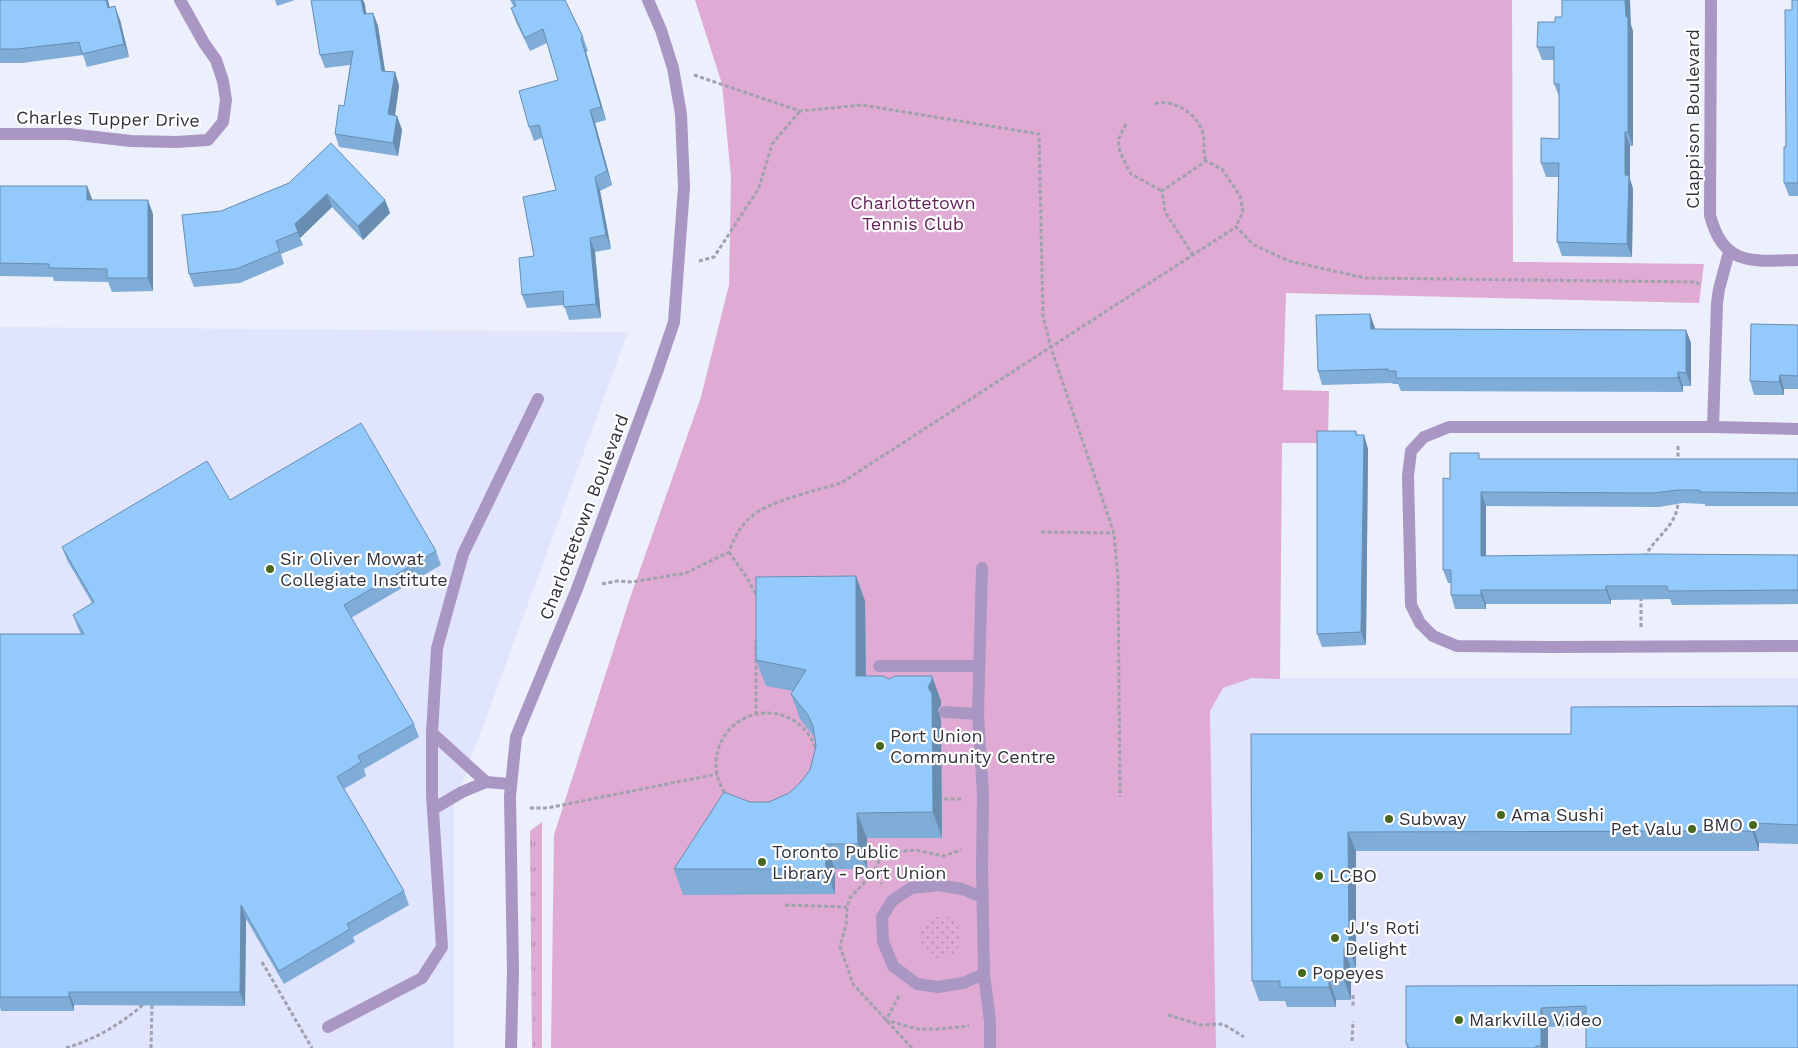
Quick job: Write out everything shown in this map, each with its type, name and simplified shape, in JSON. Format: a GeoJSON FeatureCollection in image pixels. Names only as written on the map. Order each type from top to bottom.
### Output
{"type":"FeatureCollection","features":[{"type":"Feature","properties":{"kind":"street","name":"Charles Tupper Drive"},"geometry":{"type":"LineString","coordinates":[[0,134],[69,134],[131,141],[176,142],[208,140],[223,122],[226,100],[223,81],[216,60],[183,9],[180,0]]}},
{"type":"Feature","properties":{"kind":"street","name":"Charlottetown Boulevard"},"geometry":{"type":"LineString","coordinates":[[511,1048],[513,971],[510,808],[516,738],[576,589],[674,322],[684,187],[681,114],[672,68],[661,30],[648,0]]}},
{"type":"Feature","properties":{"kind":"street","name":"Clappison Boulevard"},"geometry":{"type":"LineString","coordinates":[[1711,0],[1710,215],[1722,244],[1729,252]]}},
{"type":"Feature","properties":{"kind":"street"},"geometry":{"type":"LineString","coordinates":[[1713,427],[1717,302],[1729,252],[1762,261],[1798,260]]}},
{"type":"Feature","properties":{"kind":"street"},"geometry":{"type":"LineString","coordinates":[[328,1027],[422,978],[442,947],[433,810],[432,733],[437,648],[463,554],[538,399]]}},
{"type":"Feature","properties":{"kind":"street"},"geometry":{"type":"LineString","coordinates":[[1798,428],[1449,427],[1424,437],[1411,451],[1408,476],[1411,605],[1420,624],[1433,636],[1457,646],[1798,646]]}},
{"type":"Feature","properties":{"kind":"street"},"geometry":{"type":"LineString","coordinates":[[982,568],[978,714],[983,795],[982,897],[984,974],[990,1021],[990,1048]]}},
{"type":"Feature","properties":{"kind":"street"},"geometry":{"type":"LineString","coordinates":[[879,666],[979,666]]}},
{"type":"Feature","properties":{"kind":"street"},"geometry":{"type":"LineString","coordinates":[[898,681],[899,666]]}},
{"type":"Feature","properties":{"kind":"street"},"geometry":{"type":"LineString","coordinates":[[945,712],[978,714]]}},
{"type":"Feature","properties":{"kind":"street"},"geometry":{"type":"LineString","coordinates":[[432,733],[486,782]]}},
{"type":"Feature","properties":{"kind":"street"},"geometry":{"type":"LineString","coordinates":[[433,810],[462,792],[486,782],[511,784]]}},
{"type":"Feature","properties":{"kind":"street"},"geometry":{"type":"LineString","coordinates":[[982,897],[962,889],[939,885],[911,888],[892,901],[882,917],[883,941],[893,966],[917,984],[938,987],[963,983],[984,974]]}},
{"type":"Feature","properties":{"kind":"path"},"geometry":{"type":"LineString","coordinates":[[672,68],[800,111],[862,105],[1039,134],[1043,316],[1051,348],[1114,534],[1118,579],[1120,797]]}},
{"type":"Feature","properties":{"kind":"path"},"geometry":{"type":"LineString","coordinates":[[576,589],[617,581],[632,582],[686,573],[729,552],[735,536],[753,515],[781,501],[840,483],[1236,227],[1243,211],[1240,196],[1222,169],[1206,161],[1203,134],[1199,124],[1189,113],[1177,105],[1163,101],[1155,104]]}},
{"type":"Feature","properties":{"kind":"path"},"geometry":{"type":"LineString","coordinates":[[714,257],[759,188],[772,144],[800,111]]}},
{"type":"Feature","properties":{"kind":"path"},"geometry":{"type":"LineString","coordinates":[[1126,124],[1118,140],[1120,152],[1126,165],[1131,174],[1162,191]]}},
{"type":"Feature","properties":{"kind":"path"},"geometry":{"type":"LineString","coordinates":[[1162,191],[1206,161]]}},
{"type":"Feature","properties":{"kind":"path"},"geometry":{"type":"LineString","coordinates":[[1162,191],[1165,212],[1193,255]]}},
{"type":"Feature","properties":{"kind":"path"},"geometry":{"type":"LineString","coordinates":[[1236,227],[1254,246],[1289,261],[1365,278],[1696,282],[1703,286]]}},
{"type":"Feature","properties":{"kind":"path"},"geometry":{"type":"LineString","coordinates":[[1678,443],[1678,467]]}},
{"type":"Feature","properties":{"kind":"path"},"geometry":{"type":"LineString","coordinates":[[1644,561],[1647,554],[1670,526],[1678,506],[1678,496]]}},
{"type":"Feature","properties":{"kind":"path"},"geometry":{"type":"LineString","coordinates":[[1041,532],[1114,534]]}},
{"type":"Feature","properties":{"kind":"path"},"geometry":{"type":"LineString","coordinates":[[729,552],[757,594],[756,602]]}},
{"type":"Feature","properties":{"kind":"path"},"geometry":{"type":"LineString","coordinates":[[1640,646],[1641,587]]}},
{"type":"Feature","properties":{"kind":"path"},"geometry":{"type":"LineString","coordinates":[[756,636],[756,715]]}},
{"type":"Feature","properties":{"kind":"path"},"geometry":{"type":"LineString","coordinates":[[760,713],[777,714],[793,720],[806,731],[814,745],[818,762],[816,778],[808,793],[796,805],[781,812],[765,815],[748,811],[734,802],[723,790],[717,774],[716,757],[721,741],[731,728],[744,718],[756,715],[760,713]]}},
{"type":"Feature","properties":{"kind":"path"},"geometry":{"type":"LineString","coordinates":[[510,808],[547,808],[717,774]]}},
{"type":"Feature","properties":{"kind":"path"},"geometry":{"type":"LineString","coordinates":[[874,872],[881,883]]}},
{"type":"Feature","properties":{"kind":"path"},"geometry":{"type":"LineString","coordinates":[[785,905],[847,907]]}},
{"type":"Feature","properties":{"kind":"path"},"geometry":{"type":"LineString","coordinates":[[262,962],[312,1048]]}},
{"type":"Feature","properties":{"kind":"path"},"geometry":{"type":"LineString","coordinates":[[1353,995],[1353,1007]]}},
{"type":"Feature","properties":{"kind":"path"},"geometry":{"type":"LineString","coordinates":[[151,1048],[152,997]]}},
{"type":"Feature","properties":{"kind":"path"},"geometry":{"type":"LineString","coordinates":[[66,1048],[86,1042],[126,1020],[146,1003]]}},
{"type":"Feature","properties":{"kind":"path"},"geometry":{"type":"LineString","coordinates":[[1168,1015],[1201,1025],[1223,1024],[1244,1037]]}},
{"type":"Feature","properties":{"kind":"path"},"geometry":{"type":"LineString","coordinates":[[886,1020],[917,1028],[939,1029],[973,1026]]}},
{"type":"Feature","properties":{"kind":"path"},"geometry":{"type":"LineString","coordinates":[[1352,1021],[1352,1040]]}},
{"type":"Feature","properties":{"kind":"shaded area","name":"Sir Oliver Mowat Collegiate Institute"},"geometry":{"type":"Polygon","coordinates":[[[0,327],[628,332],[454,805],[454,1048],[0,1048],[0,327]]]}},
{"type":"Feature","properties":{"kind":"shaded area"},"geometry":{"type":"Polygon","coordinates":[[[1252,678],[1798,678],[1798,1048],[1216,1048],[1210,711],[1223,688],[1252,678]]]}},
{"type":"Feature","properties":{"kind":"green space","name":"Charlottetown Tennis Club"},"geometry":{"type":"Polygon","coordinates":[[[695,0],[1512,0],[1513,262],[1704,264],[1699,303],[1286,293],[1283,390],[1329,391],[1328,443],[1282,443],[1280,679],[1252,678],[1223,688],[1210,711],[1216,1048],[551,1048],[554,835],[630,598],[701,397],[729,285],[731,177],[722,84],[695,0]]]}},
{"type":"Feature","properties":{"kind":"green space"},"geometry":{"type":"Polygon","coordinates":[[[542,822],[542,1048],[532,1048],[530,831],[542,822]]]}},
{"type":"Feature","properties":{"kind":"green space"},"geometry":{"type":"Polygon","coordinates":[[[940,916],[955,922],[961,937],[955,952],[940,958],[925,952],[919,937],[925,922],[940,916]]]}},
{"type":"Feature","properties":{"kind":"building"},"geometry":{"type":"Polygon","coordinates":[[[0,0],[106,0],[108,8],[115,6],[124,44],[82,54],[79,42],[17,49],[0,49],[0,0]]]}},
{"type":"Feature","properties":{"kind":"building"},"geometry":{"type":"Polygon","coordinates":[[[311,0],[361,0],[364,14],[373,13],[382,71],[395,72],[388,114],[397,116],[393,143],[335,134],[339,105],[344,106],[353,51],[320,55],[311,0]]]}},
{"type":"Feature","properties":{"kind":"building"},"geometry":{"type":"Polygon","coordinates":[[[513,0],[565,0],[583,37],[581,38],[601,107],[590,110],[607,171],[595,177],[606,235],[590,238],[596,304],[564,307],[563,291],[522,295],[519,258],[534,256],[523,197],[556,190],[539,125],[529,127],[519,91],[558,80],[543,29],[525,38],[511,8],[516,6],[513,0]]]}},
{"type":"Feature","properties":{"kind":"building"},"geometry":{"type":"Polygon","coordinates":[[[1562,0],[1625,0],[1626,17],[1628,17],[1628,132],[1625,132],[1625,175],[1629,176],[1627,244],[1557,242],[1559,163],[1541,163],[1541,138],[1559,139],[1559,84],[1554,84],[1554,47],[1537,47],[1538,22],[1555,22],[1555,17],[1562,17],[1562,0]]]}},
{"type":"Feature","properties":{"kind":"building"},"geometry":{"type":"Polygon","coordinates":[[[1792,0],[1798,0],[1798,183],[1784,183],[1784,147],[1786,147],[1785,10],[1792,10],[1792,0]]]}},
{"type":"Feature","properties":{"kind":"building"},"geometry":{"type":"Polygon","coordinates":[[[331,143],[385,200],[358,226],[327,194],[295,224],[298,232],[276,241],[280,251],[236,269],[189,274],[182,215],[221,211],[289,183],[331,143]]]}},
{"type":"Feature","properties":{"kind":"building"},"geometry":{"type":"Polygon","coordinates":[[[0,186],[87,186],[87,200],[148,200],[148,278],[107,278],[107,269],[49,268],[49,264],[0,263],[0,186]]]}},
{"type":"Feature","properties":{"kind":"building"},"geometry":{"type":"Polygon","coordinates":[[[1370,314],[1371,329],[1686,330],[1686,373],[1678,372],[1678,378],[1396,378],[1396,371],[1388,371],[1388,369],[1318,371],[1316,315],[1370,314]]]}},
{"type":"Feature","properties":{"kind":"building"},"geometry":{"type":"Polygon","coordinates":[[[1751,324],[1798,325],[1798,376],[1780,375],[1779,382],[1750,381],[1751,324]]]}},
{"type":"Feature","properties":{"kind":"building","name":"Sir Oliver Mowat Collegiate Institute"},"geometry":{"type":"Polygon","coordinates":[[[361,423],[436,551],[344,605],[414,724],[358,756],[361,762],[337,777],[404,891],[347,924],[350,929],[279,971],[241,905],[240,992],[69,992],[69,997],[0,997],[0,634],[84,634],[73,615],[94,602],[62,547],[207,461],[230,500],[361,423]]]}},
{"type":"Feature","properties":{"kind":"building"},"geometry":{"type":"Polygon","coordinates":[[[1317,431],[1356,431],[1356,435],[1364,435],[1361,632],[1317,634],[1317,431]]]}},
{"type":"Feature","properties":{"kind":"building"},"geometry":{"type":"Polygon","coordinates":[[[1450,453],[1479,453],[1479,459],[1798,459],[1798,493],[1700,492],[1700,490],[1654,493],[1481,492],[1481,556],[1798,555],[1798,590],[1668,591],[1667,586],[1606,586],[1606,590],[1481,590],[1481,595],[1451,595],[1451,570],[1443,570],[1443,478],[1450,479],[1450,453]]]}},
{"type":"Feature","properties":{"kind":"building","name":"Port Union Community Centre"},"geometry":{"type":"Polygon","coordinates":[[[856,576],[856,676],[883,676],[889,679],[895,676],[932,676],[928,687],[932,694],[933,812],[857,813],[858,844],[825,844],[826,869],[674,869],[724,792],[750,802],[769,802],[789,793],[810,770],[816,746],[813,726],[808,715],[791,694],[806,670],[756,660],[756,577],[856,576]]]}},
{"type":"Feature","properties":{"kind":"building"},"geometry":{"type":"Polygon","coordinates":[[[1798,706],[1798,825],[1752,823],[1752,831],[1348,832],[1349,948],[1344,948],[1344,980],[1329,980],[1329,987],[1280,987],[1280,981],[1252,981],[1251,734],[1571,734],[1571,707],[1798,706]]]}},
{"type":"Feature","properties":{"kind":"building"},"geometry":{"type":"Polygon","coordinates":[[[1798,985],[1798,1048],[1586,1048],[1586,1006],[1541,1008],[1541,1046],[1536,1046],[1536,1048],[1408,1048],[1408,1044],[1406,1044],[1406,986],[1798,985]]]}},
{"type":"Feature","properties":{"kind":"place","name":"Sir Oliver Mowat Collegiate Institute"},"geometry":{"type":"Point","coordinates":[270,569]}},
{"type":"Feature","properties":{"kind":"place","name":"Port Union Community Centre"},"geometry":{"type":"Point","coordinates":[880,746]}},
{"type":"Feature","properties":{"kind":"place","name":"Ama Sushi"},"geometry":{"type":"Point","coordinates":[1501,815]}},
{"type":"Feature","properties":{"kind":"place","name":"Subway"},"geometry":{"type":"Point","coordinates":[1389,819]}},
{"type":"Feature","properties":{"kind":"place","name":"BMO"},"geometry":{"type":"Point","coordinates":[1753,825]}},
{"type":"Feature","properties":{"kind":"place","name":"Pet Valu"},"geometry":{"type":"Point","coordinates":[1692,829]}},
{"type":"Feature","properties":{"kind":"place","name":"Toronto Public Library - Port Union"},"geometry":{"type":"Point","coordinates":[762,862]}},
{"type":"Feature","properties":{"kind":"place","name":"LCBO"},"geometry":{"type":"Point","coordinates":[1319,876]}},
{"type":"Feature","properties":{"kind":"place","name":"JJ's Roti Delight"},"geometry":{"type":"Point","coordinates":[1335,938]}},
{"type":"Feature","properties":{"kind":"place","name":"Popeyes"},"geometry":{"type":"Point","coordinates":[1302,973]}},
{"type":"Feature","properties":{"kind":"place","name":"Markville Video"},"geometry":{"type":"Point","coordinates":[1459,1020]}}]}
